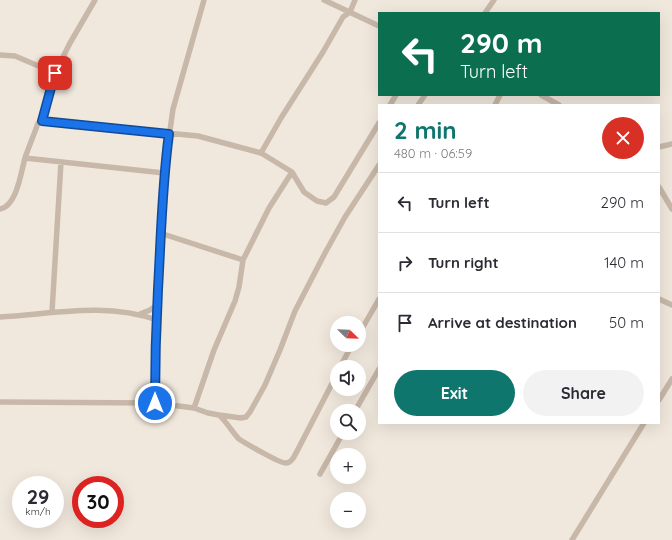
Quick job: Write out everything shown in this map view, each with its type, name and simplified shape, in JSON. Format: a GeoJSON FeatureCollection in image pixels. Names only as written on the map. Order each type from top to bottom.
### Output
{"type":"FeatureCollection","features":[{"type":"Feature","properties":{"kind":"street"},"geometry":{"type":"LineString","coordinates":[[0,209],[7,206],[15,193],[25,158],[38,123],[42,121],[55,73],[70,43],[95,0]]}},
{"type":"Feature","properties":{"kind":"street"},"geometry":{"type":"LineString","coordinates":[[155,403],[157,305],[164,173],[172,109],[204,0]]}},
{"type":"Feature","properties":{"kind":"street"},"geometry":{"type":"LineString","coordinates":[[324,0],[378,26]]}},
{"type":"Feature","properties":{"kind":"street"},"geometry":{"type":"LineString","coordinates":[[261,153],[343,18],[350,12],[355,0]]}},
{"type":"Feature","properties":{"kind":"street"},"geometry":{"type":"LineString","coordinates":[[486,12],[494,0]]}},
{"type":"Feature","properties":{"kind":"street"},"geometry":{"type":"LineString","coordinates":[[0,55],[15,56],[55,73]]}},
{"type":"Feature","properties":{"kind":"street"},"geometry":{"type":"LineString","coordinates":[[543,96],[557,104]]}},
{"type":"Feature","properties":{"kind":"street"},"geometry":{"type":"LineString","coordinates":[[42,121],[198,136],[261,153],[292,172],[304,192],[317,201],[326,204],[334,198],[378,125]]}},
{"type":"Feature","properties":{"kind":"street"},"geometry":{"type":"LineString","coordinates":[[660,147],[672,144]]}},
{"type":"Feature","properties":{"kind":"street"},"geometry":{"type":"LineString","coordinates":[[25,158],[164,173]]}},
{"type":"Feature","properties":{"kind":"street"},"geometry":{"type":"LineString","coordinates":[[52,312],[61,162]]}},
{"type":"Feature","properties":{"kind":"street"},"geometry":{"type":"LineString","coordinates":[[0,402],[155,403],[194,408],[219,415],[241,418],[246,417],[265,385],[294,311],[325,252],[345,217],[378,167]]}},
{"type":"Feature","properties":{"kind":"street"},"geometry":{"type":"LineString","coordinates":[[194,408],[214,350],[235,301],[239,287],[243,260],[269,208],[292,172]]}},
{"type":"Feature","properties":{"kind":"street"},"geometry":{"type":"LineString","coordinates":[[660,189],[672,209]]}},
{"type":"Feature","properties":{"kind":"street"},"geometry":{"type":"LineString","coordinates":[[160,233],[243,260]]}},
{"type":"Feature","properties":{"kind":"street"},"geometry":{"type":"LineString","coordinates":[[660,299],[672,305]]}},
{"type":"Feature","properties":{"kind":"street"},"geometry":{"type":"LineString","coordinates":[[366,322],[378,301]]}},
{"type":"Feature","properties":{"kind":"street"},"geometry":{"type":"LineString","coordinates":[[140,314],[145,313],[157,305]]}},
{"type":"Feature","properties":{"kind":"street"},"geometry":{"type":"LineString","coordinates":[[0,317],[91,309],[140,314],[157,320]]}},
{"type":"Feature","properties":{"kind":"street"},"geometry":{"type":"LineString","coordinates":[[359,404],[378,371]]}},
{"type":"Feature","properties":{"kind":"street"},"geometry":{"type":"LineString","coordinates":[[660,398],[672,378]]}},
{"type":"Feature","properties":{"kind":"street"},"geometry":{"type":"LineString","coordinates":[[219,415],[239,438],[270,457],[286,464],[291,462],[330,388]]}},
{"type":"Feature","properties":{"kind":"street"},"geometry":{"type":"LineString","coordinates":[[572,540],[643,424]]}},
{"type":"Feature","properties":{"kind":"street"},"geometry":{"type":"LineString","coordinates":[[320,474],[339,440]]}},
{"type":"Feature","properties":{"kind":"route"},"geometry":{"type":"LineString","coordinates":[[55,73],[42,121],[169,134],[164,173],[160,233],[155,403]]}}]}
